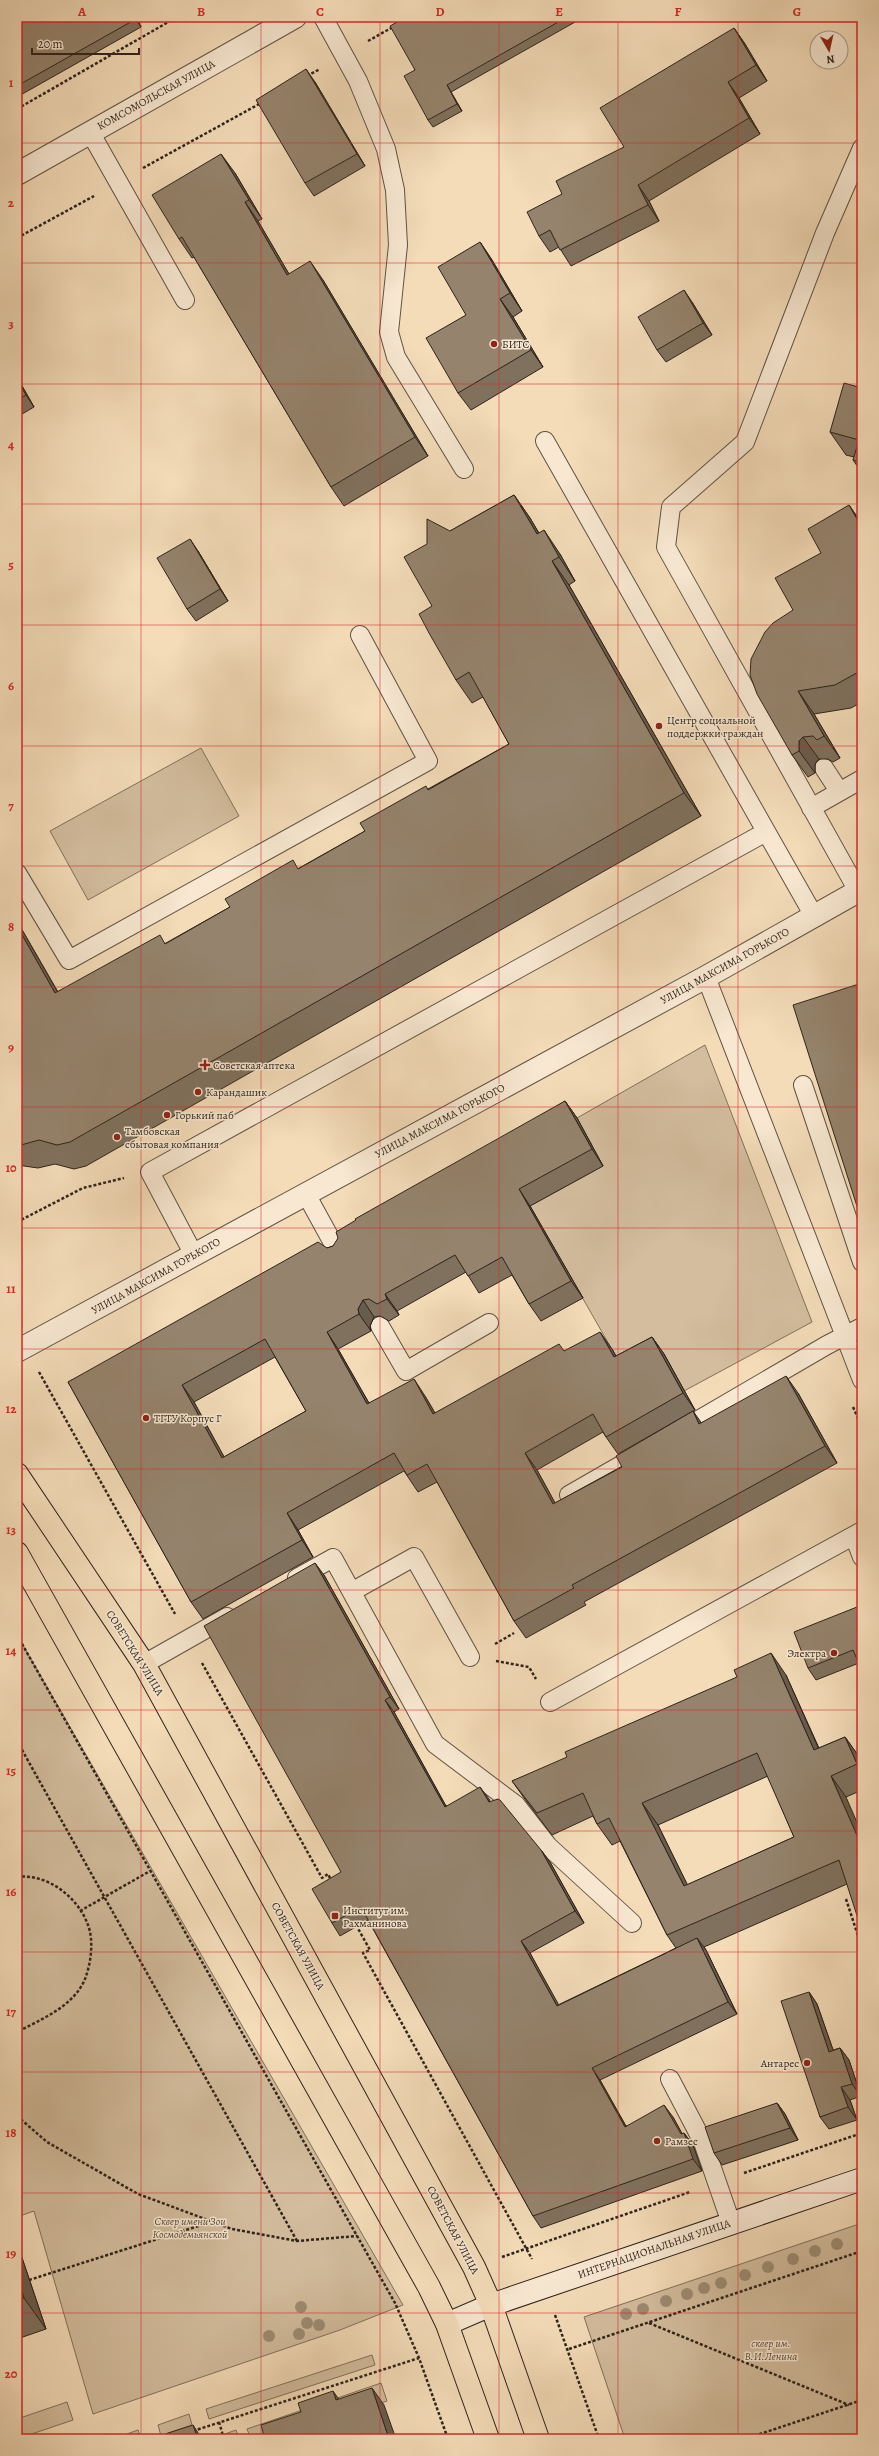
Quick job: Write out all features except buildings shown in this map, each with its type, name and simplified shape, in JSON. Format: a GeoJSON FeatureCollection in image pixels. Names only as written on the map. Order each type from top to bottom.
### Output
{"type":"FeatureCollection","features":[{"type":"Feature","properties":{"kind":"main road","name":"СОВЕТСКАЯ УЛИЦА"},"geometry":{"type":"LineString","coordinates":[[17,1474],[144,1664],[474,2267],[491,2305],[538,2439]]}},
{"type":"Feature","properties":{"kind":"main road"},"geometry":{"type":"LineString","coordinates":[[17,1553],[429,2287],[447,2324],[488,2439]]}},
{"type":"Feature","properties":{"kind":"street","name":"КОМСОМОЛЬСКАЯ УЛИЦА"},"geometry":{"type":"LineString","coordinates":[[17,174],[295,17]]}},
{"type":"Feature","properties":{"kind":"street","name":"УЛИЦА МАКСИМА ГОРЬКОГО"},"geometry":{"type":"LineString","coordinates":[[22,1349],[706,977],[860,890]]}},
{"type":"Feature","properties":{"kind":"street","name":"ИНТЕРНАЦИОНАЛЬНАЯ УЛИЦА"},"geometry":{"type":"LineString","coordinates":[[447,2324],[491,2305],[862,2178]]}},
{"type":"Feature","properties":{"kind":"lane"},"geometry":{"type":"LineString","coordinates":[[323,17],[358,81],[386,149],[395,190],[398,245],[389,332],[396,357],[464,469]]}},
{"type":"Feature","properties":{"kind":"lane"},"geometry":{"type":"LineString","coordinates":[[90,132],[185,300]]}},
{"type":"Feature","properties":{"kind":"lane"},"geometry":{"type":"LineString","coordinates":[[860,890],[811,808],[666,547],[671,507],[745,442],[825,233],[862,148]]}},
{"type":"Feature","properties":{"kind":"lane"},"geometry":{"type":"LineString","coordinates":[[545,441],[814,916]]}},
{"type":"Feature","properties":{"kind":"lane"},"geometry":{"type":"LineString","coordinates":[[17,873],[69,960],[428,761],[360,635]]}},
{"type":"Feature","properties":{"kind":"lane"},"geometry":{"type":"LineString","coordinates":[[824,768],[839,792]]}},
{"type":"Feature","properties":{"kind":"lane"},"geometry":{"type":"LineString","coordinates":[[811,808],[862,779]]}},
{"type":"Feature","properties":{"kind":"lane"},"geometry":{"type":"LineString","coordinates":[[194,1255],[150,1172],[766,832]]}},
{"type":"Feature","properties":{"kind":"lane"},"geometry":{"type":"LineString","coordinates":[[706,977],[843,1336],[862,1380]]}},
{"type":"Feature","properties":{"kind":"lane"},"geometry":{"type":"LineString","coordinates":[[803,1085],[862,1262]]}},
{"type":"Feature","properties":{"kind":"lane"},"geometry":{"type":"LineString","coordinates":[[306,1194],[339,1254]]}},
{"type":"Feature","properties":{"kind":"lane"},"geometry":{"type":"LineString","coordinates":[[380,1326],[406,1371],[489,1323]]}},
{"type":"Feature","properties":{"kind":"lane"},"geometry":{"type":"LineString","coordinates":[[569,1495],[843,1336],[862,1327]]}},
{"type":"Feature","properties":{"kind":"lane"},"geometry":{"type":"LineString","coordinates":[[550,1702],[858,1534],[862,1557]]}},
{"type":"Feature","properties":{"kind":"lane"},"geometry":{"type":"LineString","coordinates":[[353,1592],[414,1557],[470,1657]]}},
{"type":"Feature","properties":{"kind":"lane"},"geometry":{"type":"LineString","coordinates":[[285,1585],[333,1558],[435,1744],[516,1805],[548,1846],[632,1923]]}},
{"type":"Feature","properties":{"kind":"lane"},"geometry":{"type":"LineString","coordinates":[[144,1664],[244,1608]]}},
{"type":"Feature","properties":{"kind":"lane"},"geometry":{"type":"LineString","coordinates":[[670,2079],[703,2142],[731,2223]]}},
{"type":"Feature","properties":{"kind":"path"},"geometry":{"type":"LineString","coordinates":[[17,109],[177,17]]}},
{"type":"Feature","properties":{"kind":"path"},"geometry":{"type":"LineString","coordinates":[[303,79],[397,25]]}},
{"type":"Feature","properties":{"kind":"path"},"geometry":{"type":"LineString","coordinates":[[17,238],[262,102]]}},
{"type":"Feature","properties":{"kind":"path"},"geometry":{"type":"LineString","coordinates":[[17,1222],[83,1188],[150,1172]]}},
{"type":"Feature","properties":{"kind":"path"},"geometry":{"type":"LineString","coordinates":[[22,1349],[52,1398],[189,1639],[322,1878],[328,1874],[332,1881]]}},
{"type":"Feature","properties":{"kind":"path"},"geometry":{"type":"LineString","coordinates":[[17,1635],[395,2303],[419,2358],[448,2439]]}},
{"type":"Feature","properties":{"kind":"path"},"geometry":{"type":"LineString","coordinates":[[17,1741],[297,2241]]}},
{"type":"Feature","properties":{"kind":"path"},"geometry":{"type":"LineString","coordinates":[[80,1911],[150,1871]]}},
{"type":"Feature","properties":{"kind":"path"},"geometry":{"type":"LineString","coordinates":[[17,1877],[25,1876],[52,1884],[74,1901],[88,1925],[92,1952],[85,1979],[72,1999],[53,2013],[17,2032]]}},
{"type":"Feature","properties":{"kind":"path"},"geometry":{"type":"LineString","coordinates":[[846,1899],[862,1948]]}},
{"type":"Feature","properties":{"kind":"path"},"geometry":{"type":"LineString","coordinates":[[355,1922],[370,1950],[363,1953],[527,2248],[569,2350],[599,2439]]}},
{"type":"Feature","properties":{"kind":"path"},"geometry":{"type":"LineString","coordinates":[[17,2116],[47,2142],[138,2194],[211,2222],[232,2229],[297,2241],[357,2236]]}},
{"type":"Feature","properties":{"kind":"path"},"geometry":{"type":"LineString","coordinates":[[474,2267],[862,2133]]}},
{"type":"Feature","properties":{"kind":"path"},"geometry":{"type":"LineString","coordinates":[[29,2280],[211,2222]]}},
{"type":"Feature","properties":{"kind":"path"},"geometry":{"type":"LineString","coordinates":[[569,2350],[862,2251]]}},
{"type":"Feature","properties":{"kind":"path"},"geometry":{"type":"LineString","coordinates":[[395,2303],[429,2287]]}},
{"type":"Feature","properties":{"kind":"path"},"geometry":{"type":"LineString","coordinates":[[648,2323],[849,2405]]}},
{"type":"Feature","properties":{"kind":"path"},"geometry":{"type":"LineString","coordinates":[[189,2432],[419,2358]]}},
{"type":"Feature","properties":{"kind":"path"},"geometry":{"type":"LineString","coordinates":[[745,2439],[862,2400]]}},
{"type":"Feature","properties":{"kind":"path"},"geometry":{"type":"LineString","coordinates":[[219,2422],[224,2439]]}},
{"type":"Feature","properties":{"kind":"green space"},"geometry":{"type":"Polygon","coordinates":[[[201,748],[239,816],[88,900],[50,831],[201,748]]]}},
{"type":"Feature","properties":{"kind":"green space"},"geometry":{"type":"Polygon","coordinates":[[[705,1045],[812,1322],[684,1391],[664,1354],[626,1374],[530,1206],[603,1166],[577,1118],[705,1045]]]}},
{"type":"Feature","properties":{"kind":"green space","name":"Cквер имени Зои Космодемьянской"},"geometry":{"type":"Polygon","coordinates":[[[17,1635],[403,2305],[340,2330],[93,2414],[34,2211],[17,2217],[17,1635]]]}},
{"type":"Feature","properties":{"kind":"green space","name":"сквер им. В.И.Ленина"},"geometry":{"type":"Polygon","coordinates":[[[862,2223],[862,2435],[851,2439],[625,2439],[584,2317],[862,2223]]]}},
{"type":"Feature","properties":{"kind":"green space"},"geometry":{"type":"Polygon","coordinates":[[[372,2355],[375,2365],[209,2419],[206,2409],[372,2355]]]}},
{"type":"Feature","properties":{"kind":"green space"},"geometry":{"type":"Polygon","coordinates":[[[381,2383],[387,2401],[279,2439],[251,2439],[247,2429],[381,2383]]]}},
{"type":"Feature","properties":{"kind":"green space"},"geometry":{"type":"Polygon","coordinates":[[[67,2402],[73,2420],[17,2439],[17,2419],[67,2402]]]}},
{"type":"Feature","properties":{"kind":"green space"},"geometry":{"type":"Polygon","coordinates":[[[189,2414],[192,2425],[161,2436],[158,2425],[189,2414]]]}},
{"type":"Feature","properties":{"kind":"green space"},"geometry":{"type":"Polygon","coordinates":[[[138,2430],[141,2439],[113,2439],[138,2430]]]}},
{"type":"Feature","properties":{"kind":"green space"},"geometry":{"type":"Polygon","coordinates":[[[236,2430],[239,2439],[214,2439],[214,2438],[236,2430]]]}},
{"type":"Feature","properties":{"kind":"place","name":"БИТС"},"geometry":{"type":"Point","coordinates":[494,344]}},
{"type":"Feature","properties":{"kind":"place","name":"Центр социальной поддержки граждан"},"geometry":{"type":"Point","coordinates":[659,726]}},
{"type":"Feature","properties":{"kind":"place","name":"Советская аптека"},"geometry":{"type":"Point","coordinates":[205,1065]}},
{"type":"Feature","properties":{"kind":"place","name":"Карандашик"},"geometry":{"type":"Point","coordinates":[198,1092]}},
{"type":"Feature","properties":{"kind":"place","name":"Горький паб"},"geometry":{"type":"Point","coordinates":[167,1115]}},
{"type":"Feature","properties":{"kind":"place","name":"Тамбовская сбытовая компания"},"geometry":{"type":"Point","coordinates":[117,1137]}},
{"type":"Feature","properties":{"kind":"place","name":"ТГТУ Корпус Г"},"geometry":{"type":"Point","coordinates":[146,1418]}},
{"type":"Feature","properties":{"kind":"place","name":"Электра"},"geometry":{"type":"Point","coordinates":[834,1653]}},
{"type":"Feature","properties":{"kind":"place","name":"Институт им. Рахманинова"},"geometry":{"type":"Point","coordinates":[335,1916]}},
{"type":"Feature","properties":{"kind":"place","name":"Антарес"},"geometry":{"type":"Point","coordinates":[807,2063]}},
{"type":"Feature","properties":{"kind":"place","name":"Рамзес"},"geometry":{"type":"Point","coordinates":[657,2141]}}]}
